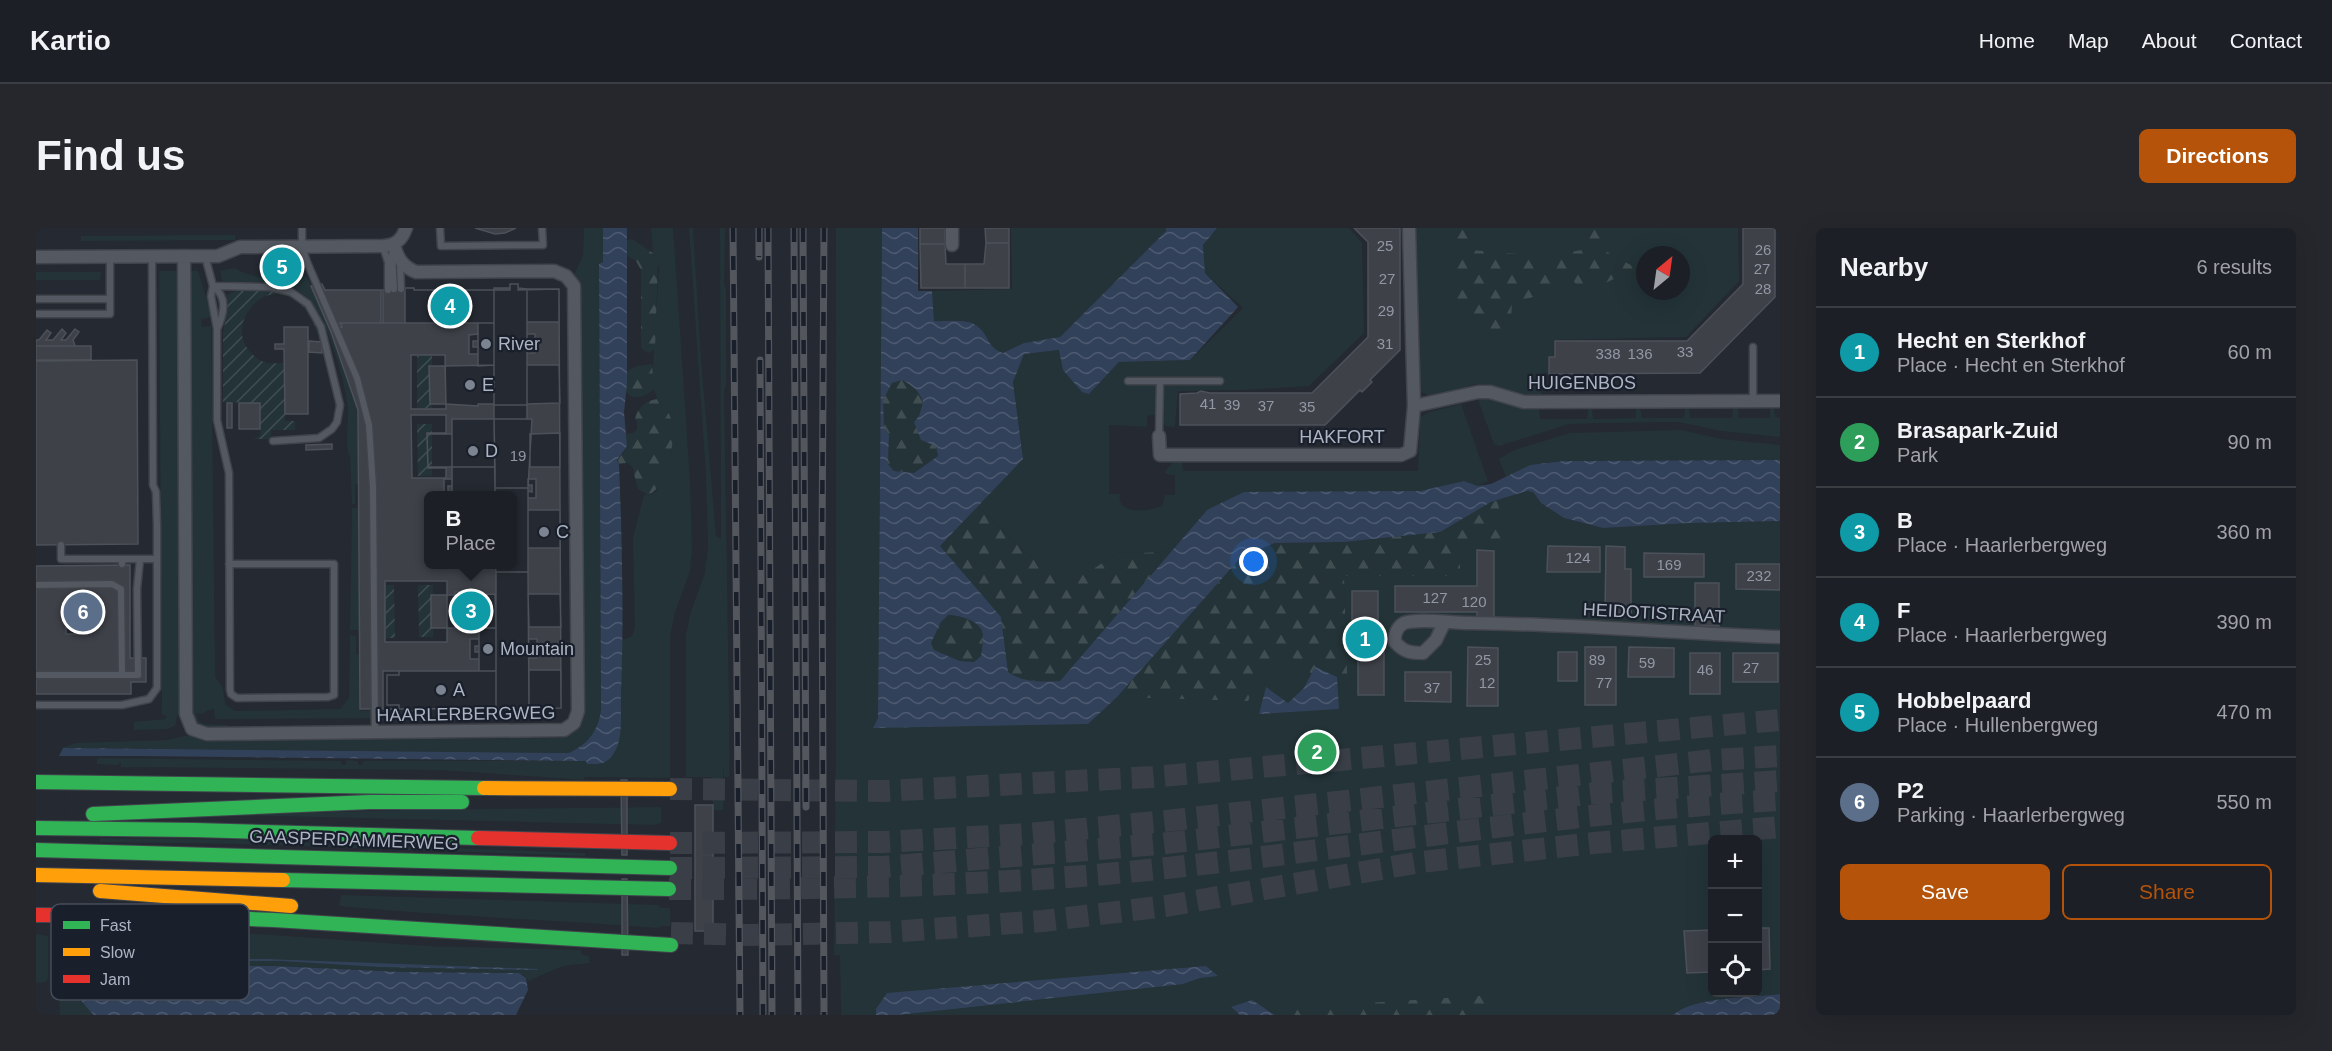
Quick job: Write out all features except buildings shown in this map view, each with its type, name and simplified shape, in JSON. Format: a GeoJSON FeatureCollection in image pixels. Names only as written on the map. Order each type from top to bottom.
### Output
{"type":"FeatureCollection","features":[{"type":"Feature","properties":{"kind":"highway"},"geometry":{"type":"LineString","coordinates":[[38,782],[588,790],[670,795],[370,802],[97,821]]}},
{"type":"Feature","properties":{"kind":"highway","name":"GAASPERDAMMERWEG"},"geometry":{"type":"LineString","coordinates":[[38,828],[97,821],[530,840],[670,843]]}},
{"type":"Feature","properties":{"kind":"highway","name":"GAASPERDAMMERWEG"},"geometry":{"type":"LineString","coordinates":[[38,850],[670,868]]}},
{"type":"Feature","properties":{"kind":"highway"},"geometry":{"type":"LineString","coordinates":[[38,875],[59,875],[97,883],[313,908],[670,939]]}},
{"type":"Feature","properties":{"kind":"highway"},"geometry":{"type":"LineString","coordinates":[[97,883],[669,889]]}},
{"type":"Feature","properties":{"kind":"highway"},"geometry":{"type":"LineString","coordinates":[[249,919],[497,936],[670,939]]}},
{"type":"Feature","properties":{"kind":"street"},"geometry":{"type":"LineString","coordinates":[[36,257],[205,256],[222,255],[240,247],[389,245],[404,236],[406,228]]}},
{"type":"Feature","properties":{"kind":"street"},"geometry":{"type":"LineString","coordinates":[[952,228],[952,245]]}},
{"type":"Feature","properties":{"kind":"street","name":"HAKFORT"},"geometry":{"type":"LineString","coordinates":[[1159,436],[1160,455],[1401,455],[1410,451],[1414,406],[1409,228]]}},
{"type":"Feature","properties":{"kind":"street"},"geometry":{"type":"LineString","coordinates":[[389,245],[399,259]]}},
{"type":"Feature","properties":{"kind":"street","name":"HAARLERBERGWEG"},"geometry":{"type":"LineString","coordinates":[[184,256],[186,714],[188,723],[196,732],[207,734],[375,728],[561,731],[573,724],[578,711],[574,286],[567,277],[556,272],[416,272],[409,269],[399,259]]}},
{"type":"Feature","properties":{"kind":"street","name":"HUIGENBOS"},"geometry":{"type":"LineString","coordinates":[[1414,406],[1478,392],[1490,392],[1524,402],[1780,400]]}},
{"type":"Feature","properties":{"kind":"street","name":"HEIDOTISTRAAT"},"geometry":{"type":"LineString","coordinates":[[1444,623],[1526,623],[1780,637]]}},
{"type":"Feature","properties":{"kind":"lane"},"geometry":{"type":"LineString","coordinates":[[302,228],[302,247],[309,268],[357,378],[369,425],[373,487],[375,728]]}},
{"type":"Feature","properties":{"kind":"lane"},"geometry":{"type":"LineString","coordinates":[[440,228],[441,246],[543,245],[542,228]]}},
{"type":"Feature","properties":{"kind":"lane"},"geometry":{"type":"LineString","coordinates":[[389,245],[388,262],[395,290],[399,259]]}},
{"type":"Feature","properties":{"kind":"lane"},"geometry":{"type":"LineString","coordinates":[[36,705],[122,705],[152,697],[157,688],[152,256]]}},
{"type":"Feature","properties":{"kind":"lane"},"geometry":{"type":"LineString","coordinates":[[205,256],[213,286],[211,296],[217,329],[217,420],[229,472],[231,694],[237,698],[328,698],[334,694],[334,564],[230,564]]}},
{"type":"Feature","properties":{"kind":"lane"},"geometry":{"type":"LineString","coordinates":[[36,314],[110,314],[110,257]]}},
{"type":"Feature","properties":{"kind":"lane"},"geometry":{"type":"LineString","coordinates":[[213,286],[223,296],[224,309],[217,329]]}},
{"type":"Feature","properties":{"kind":"lane"},"geometry":{"type":"LineString","coordinates":[[213,286],[270,287],[291,291],[308,304],[321,327],[340,405],[337,422],[319,438],[273,441]]}},
{"type":"Feature","properties":{"kind":"lane"},"geometry":{"type":"LineString","coordinates":[[36,299],[110,299]]}},
{"type":"Feature","properties":{"kind":"lane"},"geometry":{"type":"LineString","coordinates":[[1753,347],[1753,401]]}},
{"type":"Feature","properties":{"kind":"lane"},"geometry":{"type":"LineString","coordinates":[[1128,381],[1220,381]]}},
{"type":"Feature","properties":{"kind":"lane","name":"HAKFORT"},"geometry":{"type":"LineString","coordinates":[[1159,436],[1160,381]]}},
{"type":"Feature","properties":{"kind":"lane"},"geometry":{"type":"LineString","coordinates":[[61,545],[61,559],[122,562],[157,559]]}},
{"type":"Feature","properties":{"kind":"lane"},"geometry":{"type":"LineString","coordinates":[[36,675],[138,675],[137,589],[140,559]]}},
{"type":"Feature","properties":{"kind":"lane"},"geometry":{"type":"LineString","coordinates":[[36,585],[112,584],[121,589],[123,675]]}},
{"type":"Feature","properties":{"kind":"lane"},"geometry":{"type":"LineString","coordinates":[[497,936],[567,930]]}},
{"type":"Feature","properties":{"kind":"lane"},"geometry":{"type":"LineString","coordinates":[[601,933],[670,939]]}},
{"type":"Feature","properties":{"kind":"green space"},"geometry":{"type":"Polygon","coordinates":[[[584,228],[603,228],[603,262],[599,265],[601,709],[592,735],[583,745],[570,753],[61,748],[76,743],[167,740],[189,735],[203,740],[557,738],[572,732],[581,721],[583,710],[581,291],[574,275],[583,255],[584,228]]]}},
{"type":"Feature","properties":{"kind":"green space"},"geometry":{"type":"Polygon","coordinates":[[[651,228],[673,228],[690,480],[692,548],[690,571],[675,612],[670,636],[670,778],[585,777],[584,780],[441,770],[121,767],[121,763],[117,765],[97,764],[97,758],[341,761],[341,764],[346,765],[346,760],[358,761],[358,765],[362,765],[363,761],[586,761],[587,764],[594,764],[609,759],[615,751],[619,738],[622,640],[632,636],[635,627],[633,538],[644,495],[656,492],[668,465],[672,447],[669,414],[657,399],[652,382],[659,268],[653,253],[651,228]]]}},
{"type":"Feature","properties":{"kind":"green space"},"geometry":{"type":"Polygon","coordinates":[[[689,228],[693,228],[701,360],[716,536],[721,539],[720,228],[725,228],[726,386],[724,391],[729,777],[724,777],[723,763],[723,810],[713,810],[712,777],[686,777],[686,634],[691,611],[705,573],[708,545],[706,476],[689,228]]]}},
{"type":"Feature","properties":{"kind":"green space"},"geometry":{"type":"Polygon","coordinates":[[[836,228],[882,228],[878,718],[874,727],[1180,627],[1491,502],[1527,491],[1533,492],[1541,503],[1564,518],[1603,528],[1780,521],[1780,994],[1762,996],[1762,835],[1708,835],[1708,997],[1746,997],[1695,1004],[1673,1015],[1275,1015],[1268,1009],[1231,1007],[1240,1015],[841,1015],[840,955],[834,955],[836,228]]]}},
{"type":"Feature","properties":{"kind":"green space"},"geometry":{"type":"Polygon","coordinates":[[[1011,228],[1166,228],[1166,231],[1060,337],[1024,343],[1003,353],[994,348],[981,329],[973,324],[962,321],[934,321],[932,291],[1012,289],[1011,228]]]}},
{"type":"Feature","properties":{"kind":"green space"},"geometry":{"type":"Polygon","coordinates":[[[1217,228],[1349,228],[1362,243],[1364,333],[1309,386],[1178,391],[1175,427],[1166,426],[1154,415],[1147,416],[1147,427],[1109,425],[1109,494],[1120,494],[1120,501],[1128,509],[1142,510],[1162,506],[1165,495],[1175,495],[1175,475],[1165,474],[1166,470],[1175,461],[1182,460],[1183,471],[1418,471],[1420,417],[1429,412],[1461,404],[1488,481],[1478,486],[1464,481],[1420,491],[1207,510],[1176,546],[1161,552],[1117,554],[1093,569],[1043,569],[978,506],[1023,459],[1013,381],[1024,354],[1060,350],[1089,394],[1119,362],[1190,360],[1243,308],[1205,273],[1203,245],[1217,228]]]}},
{"type":"Feature","properties":{"kind":"green space"},"geometry":{"type":"Polygon","coordinates":[[[1416,228],[1738,228],[1739,281],[1686,337],[1554,340],[1554,356],[1548,356],[1548,373],[1542,374],[1541,397],[1524,396],[1491,385],[1478,384],[1435,396],[1422,392],[1416,386],[1416,228]]]}},
{"type":"Feature","properties":{"kind":"green space"},"geometry":{"type":"Polygon","coordinates":[[[1450,228],[1467,228],[1471,250],[1546,256],[1582,250],[1586,228],[1607,228],[1602,249],[1636,268],[1583,294],[1573,280],[1558,291],[1512,302],[1510,336],[1453,316],[1450,228]]]}},
{"type":"Feature","properties":{"kind":"green space"},"geometry":{"type":"Polygon","coordinates":[[[235,235],[235,240],[81,241],[81,236],[235,235]]]}},
{"type":"Feature","properties":{"kind":"green space"},"geometry":{"type":"Polygon","coordinates":[[[632,239],[653,253],[658,263],[655,349],[650,353],[641,347],[641,270],[636,261],[627,256],[627,240],[632,239]]]}},
{"type":"Feature","properties":{"kind":"green space"},"geometry":{"type":"Polygon","coordinates":[[[235,268],[261,277],[307,277],[338,347],[358,410],[358,484],[355,485],[355,504],[352,504],[350,456],[347,446],[346,396],[335,353],[318,312],[304,295],[286,286],[222,281],[220,271],[235,268]]]}},
{"type":"Feature","properties":{"kind":"green space"},"geometry":{"type":"Polygon","coordinates":[[[159,271],[178,271],[180,714],[177,715],[176,724],[173,727],[134,730],[134,722],[167,717],[162,714],[159,271]]]}},
{"type":"Feature","properties":{"kind":"green space"},"geometry":{"type":"Polygon","coordinates":[[[190,271],[198,271],[211,314],[211,317],[201,319],[202,327],[211,326],[215,677],[223,688],[225,704],[235,711],[340,709],[349,698],[350,635],[356,636],[356,654],[360,655],[360,711],[406,711],[406,718],[215,719],[214,709],[202,714],[196,713],[198,720],[203,724],[228,725],[228,728],[212,728],[199,725],[192,717],[190,271]]]}},
{"type":"Feature","properties":{"kind":"green space"},"geometry":{"type":"Polygon","coordinates":[[[36,272],[101,272],[100,280],[36,280],[36,272]]]}},
{"type":"Feature","properties":{"kind":"green space"},"geometry":{"type":"Polygon","coordinates":[[[260,290],[280,293],[296,300],[303,305],[308,312],[318,331],[300,304],[280,294],[268,295],[258,300],[244,319],[242,330],[244,342],[251,353],[266,363],[285,363],[285,421],[295,421],[295,430],[271,430],[271,439],[253,439],[260,436],[260,403],[223,402],[223,332],[228,310],[226,295],[236,291],[260,290]]]}},
{"type":"Feature","properties":{"kind":"green space"},"geometry":{"type":"Polygon","coordinates":[[[432,355],[432,408],[417,409],[417,356],[432,355]]]}},
{"type":"Feature","properties":{"kind":"green space"},"geometry":{"type":"Polygon","coordinates":[[[652,364],[654,390],[640,397],[633,397],[626,392],[627,371],[637,366],[652,364]]]}},
{"type":"Feature","properties":{"kind":"green space"},"geometry":{"type":"Polygon","coordinates":[[[902,380],[914,389],[923,402],[919,416],[936,446],[938,456],[914,473],[894,471],[888,464],[889,435],[884,427],[883,400],[892,383],[902,380]]]}},
{"type":"Feature","properties":{"kind":"green space"},"geometry":{"type":"Polygon","coordinates":[[[1480,398],[1539,408],[1540,419],[1587,419],[1588,409],[1592,408],[1593,419],[1636,418],[1636,409],[1640,408],[1642,418],[1684,418],[1685,407],[1689,407],[1690,418],[1732,418],[1733,408],[1738,408],[1738,418],[1770,418],[1770,408],[1774,407],[1775,417],[1780,418],[1780,437],[1721,431],[1679,422],[1569,424],[1499,446],[1494,444],[1478,400],[1480,398]]]}},
{"type":"Feature","properties":{"kind":"green space"},"geometry":{"type":"Polygon","coordinates":[[[657,399],[669,414],[672,422],[672,446],[670,459],[661,482],[655,491],[648,495],[638,489],[632,466],[627,463],[619,464],[618,460],[627,446],[626,434],[637,430],[635,419],[638,411],[649,401],[657,399]]]}},
{"type":"Feature","properties":{"kind":"green space"},"geometry":{"type":"Polygon","coordinates":[[[417,424],[432,424],[432,476],[418,476],[417,424]]]}},
{"type":"Feature","properties":{"kind":"green space"},"geometry":{"type":"Polygon","coordinates":[[[1681,430],[1721,439],[1780,445],[1780,460],[1563,461],[1530,465],[1506,477],[1499,459],[1514,450],[1570,433],[1681,430]]]}},
{"type":"Feature","properties":{"kind":"green space"},"geometry":{"type":"Polygon","coordinates":[[[1497,501],[1508,538],[1460,541],[1460,576],[1344,576],[1347,675],[1330,674],[1315,667],[1312,673],[1309,672],[1287,653],[1261,669],[1248,701],[1117,697],[1242,556],[1275,543],[1344,542],[1440,532],[1491,502],[1497,501]]]}},
{"type":"Feature","properties":{"kind":"green space"},"geometry":{"type":"Polygon","coordinates":[[[978,506],[1043,569],[1093,569],[1117,554],[1161,552],[1176,546],[1060,681],[1027,680],[1008,672],[1001,617],[940,546],[978,506]]]}},
{"type":"Feature","properties":{"kind":"green space"},"geometry":{"type":"Polygon","coordinates":[[[352,508],[359,508],[359,630],[350,630],[352,508]]]}},
{"type":"Feature","properties":{"kind":"green space"},"geometry":{"type":"Polygon","coordinates":[[[386,585],[394,585],[395,638],[386,638],[386,585]]]}},
{"type":"Feature","properties":{"kind":"green space"},"geometry":{"type":"Polygon","coordinates":[[[418,585],[433,585],[433,637],[419,637],[418,585]]]}},
{"type":"Feature","properties":{"kind":"green space"},"geometry":{"type":"Polygon","coordinates":[[[948,615],[962,617],[980,627],[983,640],[981,656],[974,662],[960,661],[934,650],[931,643],[941,622],[948,615]]]}},
{"type":"Feature","properties":{"kind":"green space"},"geometry":{"type":"Polygon","coordinates":[[[661,807],[661,823],[653,825],[230,815],[406,810],[661,807]]]}},
{"type":"Feature","properties":{"kind":"green space"},"geometry":{"type":"Polygon","coordinates":[[[100,838],[239,840],[585,853],[585,856],[239,844],[100,842],[100,838]]]}},
{"type":"Feature","properties":{"kind":"green space"},"geometry":{"type":"Polygon","coordinates":[[[341,895],[659,905],[660,908],[670,908],[670,926],[659,928],[339,906],[341,895]]]}},
{"type":"Feature","properties":{"kind":"green space"},"geometry":{"type":"Polygon","coordinates":[[[249,933],[428,946],[581,950],[581,954],[589,956],[589,963],[563,966],[528,981],[525,976],[517,973],[401,972],[249,966],[249,933]]]}},
{"type":"Feature","properties":{"kind":"green space"},"geometry":{"type":"Polygon","coordinates":[[[36,934],[48,936],[48,979],[46,982],[36,983],[36,934]]]}},
{"type":"Feature","properties":{"kind":"green space"},"geometry":{"type":"Polygon","coordinates":[[[1494,995],[1471,1015],[1275,1015],[1268,1009],[1494,995]]]}},
{"type":"Feature","properties":{"kind":"green space"},"geometry":{"type":"Polygon","coordinates":[[[60,1000],[82,1000],[94,1015],[60,1015],[60,1000]]]}},
{"type":"Feature","properties":{"kind":"water"},"geometry":{"type":"Polygon","coordinates":[[[603,228],[627,228],[627,384],[624,412],[627,446],[617,460],[619,464],[622,579],[621,724],[617,747],[609,760],[587,764],[586,761],[91,756],[84,762],[84,904],[68,904],[67,761],[59,756],[63,748],[569,753],[592,735],[601,709],[599,264],[603,262],[603,228]]]}},
{"type":"Feature","properties":{"kind":"water"},"geometry":{"type":"Polygon","coordinates":[[[882,228],[918,228],[918,291],[932,291],[934,321],[962,321],[973,324],[981,329],[994,348],[1003,353],[1024,343],[1060,337],[1166,231],[1166,228],[1217,228],[1203,245],[1205,273],[1238,307],[1190,360],[1119,362],[1089,394],[1082,392],[1063,370],[1059,350],[1024,354],[1013,382],[1023,459],[940,546],[1001,617],[1008,672],[1026,680],[1060,681],[1207,510],[1244,492],[1420,491],[1464,481],[1478,486],[1491,484],[1530,465],[1563,461],[1780,460],[1780,521],[1603,528],[1564,518],[1541,503],[1533,492],[1527,491],[1491,502],[1440,532],[1344,542],[1275,543],[1242,556],[1117,697],[1088,724],[873,728],[878,718],[882,228]],[[902,380],[892,383],[883,400],[884,427],[889,435],[888,464],[894,471],[914,473],[938,456],[936,446],[921,440],[914,422],[919,416],[923,402],[915,389],[902,380]],[[948,615],[941,622],[931,643],[934,650],[960,661],[974,662],[981,656],[983,640],[980,627],[962,617],[948,615]]]}},
{"type":"Feature","properties":{"kind":"water"},"geometry":{"type":"Polygon","coordinates":[[[1315,667],[1337,677],[1339,709],[1259,714],[1266,687],[1288,703],[1304,688],[1315,667]]]}},
{"type":"Feature","properties":{"kind":"water"},"geometry":{"type":"Polygon","coordinates":[[[249,959],[538,969],[380,967],[249,961],[249,959]]]}},
{"type":"Feature","properties":{"kind":"water"},"geometry":{"type":"Polygon","coordinates":[[[249,966],[401,972],[519,973],[526,978],[528,990],[516,1015],[94,1015],[81,1000],[249,1000],[249,966]]]}},
{"type":"Feature","properties":{"kind":"water"},"geometry":{"type":"Polygon","coordinates":[[[1206,966],[1218,976],[1200,978],[1183,984],[897,1015],[876,1015],[876,1009],[887,993],[1206,966]]]}},
{"type":"Feature","properties":{"kind":"water"},"geometry":{"type":"Polygon","coordinates":[[[1780,994],[1780,1015],[1673,1015],[1695,1004],[1780,994]]]}},
{"type":"Feature","properties":{"kind":"water"},"geometry":{"type":"Polygon","coordinates":[[[1252,1000],[1275,1015],[1240,1015],[1231,1007],[1252,1000]]]}},
{"type":"Feature","properties":{"kind":"pier"},"geometry":{"type":"Polygon","coordinates":[[[56,756],[97,756],[97,759],[92,759],[87,763],[87,904],[65,904],[64,762],[56,756]]]}},
{"type":"Feature","properties":{"kind":"tunnel"},"geometry":{"type":"LineString","coordinates":[[670,789],[884,791],[1152,777],[1780,720]]}},
{"type":"Feature","properties":{"kind":"tunnel"},"geometry":{"type":"LineString","coordinates":[[670,843],[883,842],[1027,834],[1156,822],[1713,760],[1780,756]]}},
{"type":"Feature","properties":{"kind":"tunnel"},"geometry":{"type":"LineString","coordinates":[[670,868],[883,867],[1159,844],[1596,793],[1780,781]]}},
{"type":"Feature","properties":{"kind":"tunnel"},"geometry":{"type":"LineString","coordinates":[[669,889],[919,885],[1043,879],[1167,868],[1626,812],[1780,800]]}},
{"type":"Feature","properties":{"kind":"tunnel"},"geometry":{"type":"LineString","coordinates":[[671,933],[752,935],[890,932],[1043,921],[1166,906],[1421,862],[1594,843],[1780,827]]}},
{"type":"Feature","properties":{"kind":"railway"},"geometry":{"type":"LineString","coordinates":[[733,228],[740,1015]]}},
{"type":"Feature","properties":{"kind":"railway"},"geometry":{"type":"LineString","coordinates":[[759,228],[759,257]]}},
{"type":"Feature","properties":{"kind":"railway"},"geometry":{"type":"LineString","coordinates":[[768,228],[772,1015]]}},
{"type":"Feature","properties":{"kind":"railway"},"geometry":{"type":"LineString","coordinates":[[794,228],[798,1015]]}},
{"type":"Feature","properties":{"kind":"railway"},"geometry":{"type":"LineString","coordinates":[[803,228],[806,807]]}},
{"type":"Feature","properties":{"kind":"railway"},"geometry":{"type":"LineString","coordinates":[[824,228],[822,551],[824,1015]]}},
{"type":"Feature","properties":{"kind":"railway"},"geometry":{"type":"LineString","coordinates":[[760,360],[763,1015]]}},
{"type":"Feature","properties":{"kind":"traffic: fast"},"geometry":{"type":"LineString","coordinates":[[36,782],[484,788]]}},
{"type":"Feature","properties":{"kind":"traffic: fast"},"geometry":{"type":"LineString","coordinates":[[93,814],[370,802],[462,802]]}},
{"type":"Feature","properties":{"kind":"traffic: fast"},"geometry":{"type":"LineString","coordinates":[[36,828],[478,838]]}},
{"type":"Feature","properties":{"kind":"traffic: fast"},"geometry":{"type":"LineString","coordinates":[[36,850],[670,868]]}},
{"type":"Feature","properties":{"kind":"traffic: fast"},"geometry":{"type":"LineString","coordinates":[[283,880],[669,889]]}},
{"type":"Feature","properties":{"kind":"traffic: fast"},"geometry":{"type":"LineString","coordinates":[[249,919],[671,945]]}},
{"type":"Feature","properties":{"kind":"traffic: slow"},"geometry":{"type":"LineString","coordinates":[[484,788],[670,789]]}},
{"type":"Feature","properties":{"kind":"traffic: slow"},"geometry":{"type":"LineString","coordinates":[[36,875],[283,880]]}},
{"type":"Feature","properties":{"kind":"traffic: slow"},"geometry":{"type":"LineString","coordinates":[[100,891],[291,906]]}},
{"type":"Feature","properties":{"kind":"traffic: jam"},"geometry":{"type":"LineString","coordinates":[[478,838],[670,843]]}},
{"type":"Feature","properties":{"kind":"traffic: jam"},"geometry":{"type":"LineString","coordinates":[[36,915],[51,915]]}},
{"type":"Feature","properties":{"kind":"place","name":"Hobbelpaard"},"geometry":{"type":"Point","coordinates":[282,267]}},
{"type":"Feature","properties":{"kind":"place","name":"F"},"geometry":{"type":"Point","coordinates":[450,306]}},
{"type":"Feature","properties":{"kind":"place","name":"River"},"geometry":{"type":"Point","coordinates":[486,344]}},
{"type":"Feature","properties":{"kind":"place","name":"E"},"geometry":{"type":"Point","coordinates":[470,385]}},
{"type":"Feature","properties":{"kind":"place","name":"D"},"geometry":{"type":"Point","coordinates":[473,451]}},
{"type":"Feature","properties":{"kind":"place","name":"C"},"geometry":{"type":"Point","coordinates":[544,532]}},
{"type":"Feature","properties":{"kind":"place","name":"B"},"geometry":{"type":"Point","coordinates":[471,611]}},
{"type":"Feature","properties":{"kind":"place","name":"P2"},"geometry":{"type":"Point","coordinates":[83,612]}},
{"type":"Feature","properties":{"kind":"place","name":"Hecht en Sterkhof"},"geometry":{"type":"Point","coordinates":[1365,639]}},
{"type":"Feature","properties":{"kind":"place","name":"Mountain"},"geometry":{"type":"Point","coordinates":[488,649]}},
{"type":"Feature","properties":{"kind":"place","name":"A"},"geometry":{"type":"Point","coordinates":[441,690]}},
{"type":"Feature","properties":{"kind":"place","name":"Brasapark-Zuid"},"geometry":{"type":"Point","coordinates":[1317,752]}}]}
